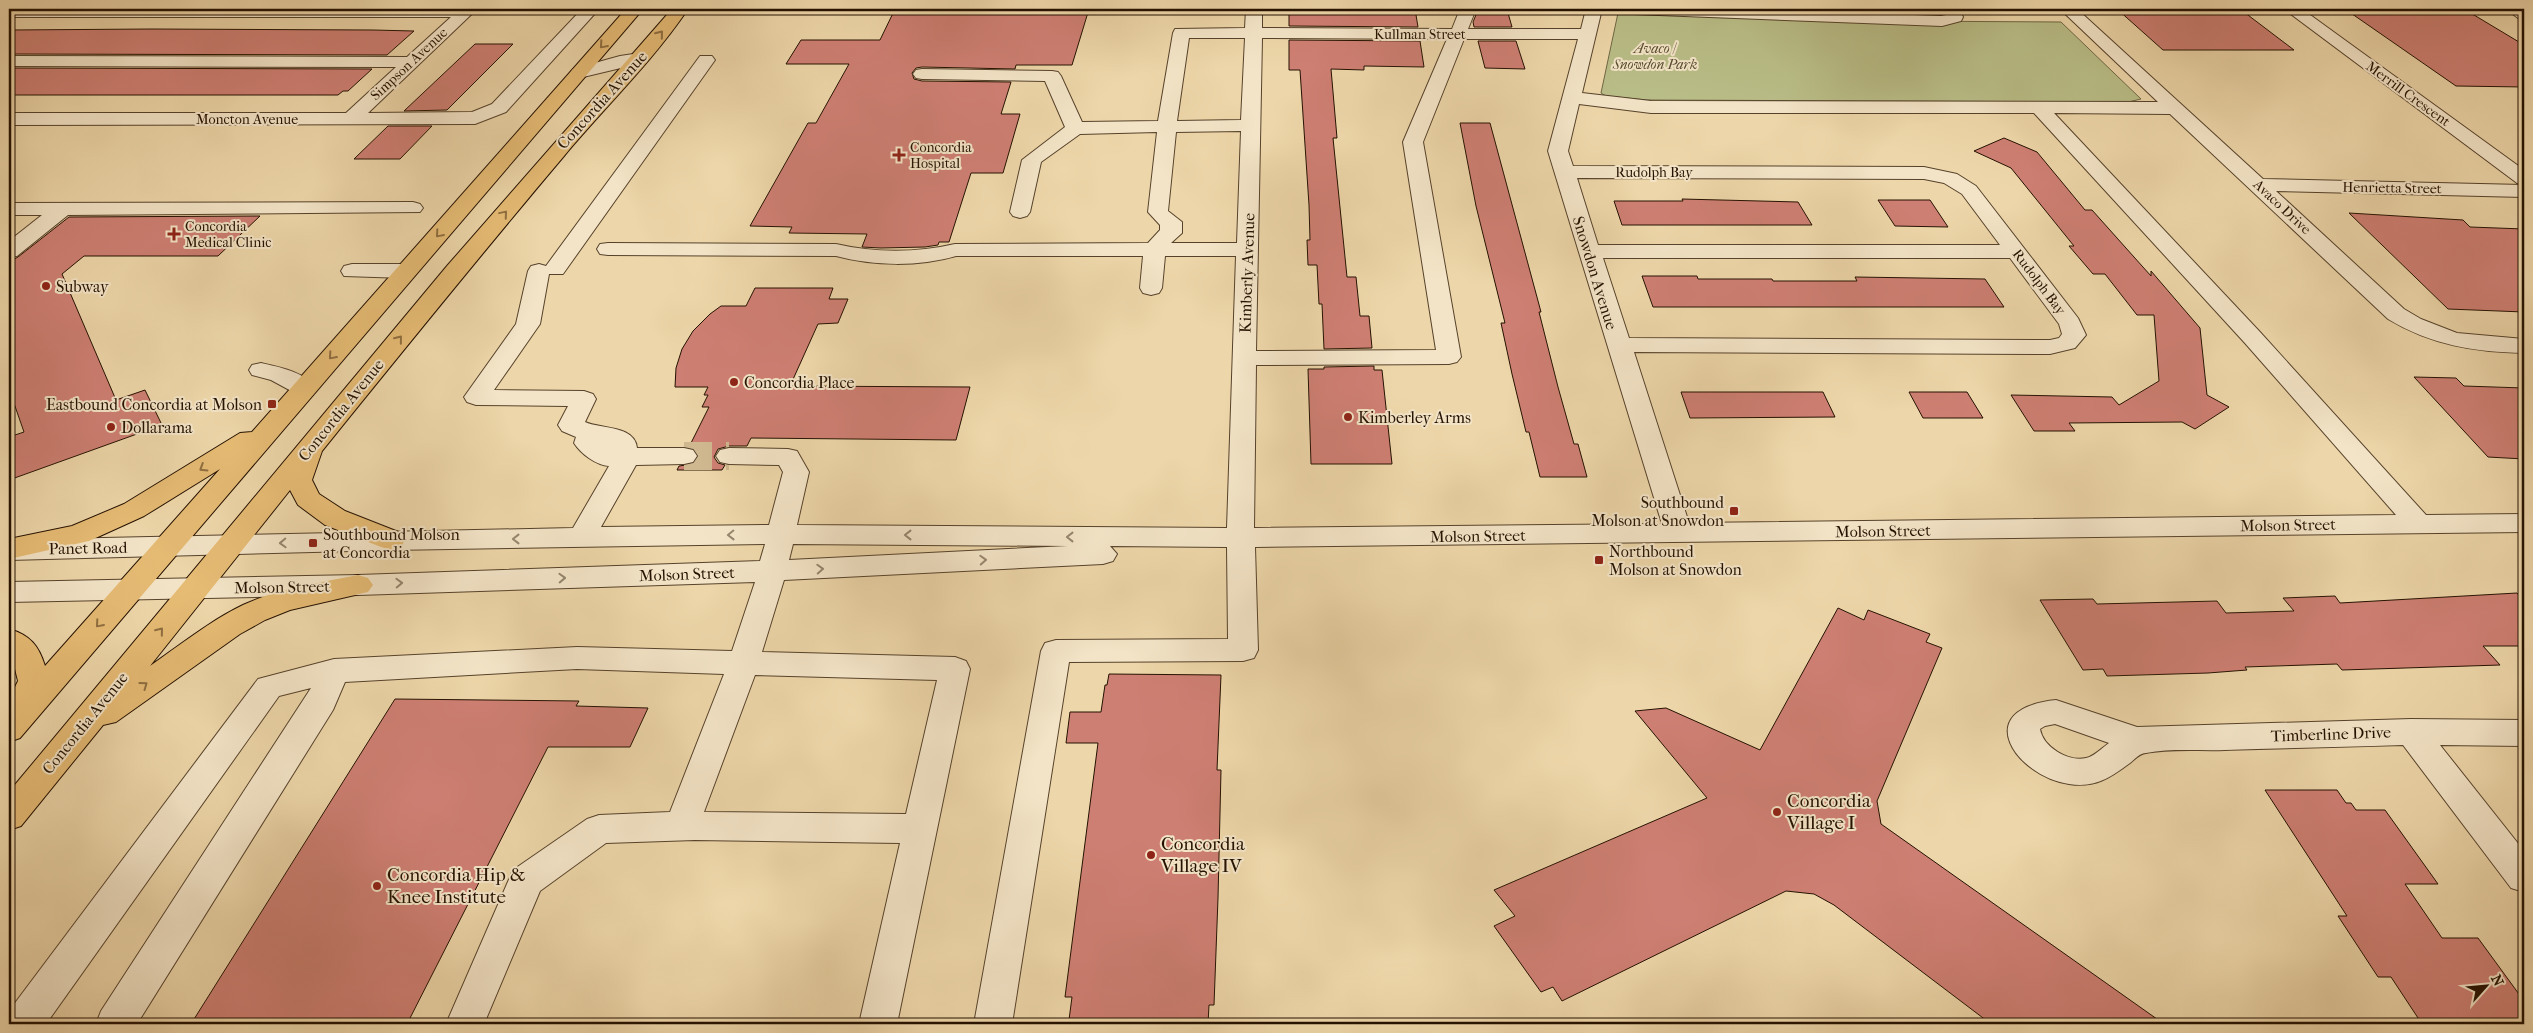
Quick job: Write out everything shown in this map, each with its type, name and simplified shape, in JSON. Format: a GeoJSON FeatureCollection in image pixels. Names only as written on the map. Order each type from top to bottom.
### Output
{"type":"FeatureCollection","features":[{"type":"Feature","properties":{"kind":"main road"},"geometry":{"type":"LineString","coordinates":[[10,728],[405,271],[635,9]]}},
{"type":"Feature","properties":{"kind":"main road","name":"Concordia Avenue"},"geometry":{"type":"LineString","coordinates":[[9,816],[313,444],[575,130],[640,58],[680,9]]}},
{"type":"Feature","properties":{"kind":"main road"},"geometry":{"type":"LineString","coordinates":[[9,549],[79,534],[134,510],[274,423]]}},
{"type":"Feature","properties":{"kind":"main road"},"geometry":{"type":"LineString","coordinates":[[313,444],[299,480],[308,499],[335,518],[391,540]]}},
{"type":"Feature","properties":{"kind":"main road"},"geometry":{"type":"LineString","coordinates":[[76,734],[229,626],[255,612],[284,601],[358,585]]}},
{"type":"Feature","properties":{"kind":"main road"},"geometry":{"type":"LineString","coordinates":[[9,640],[25,651],[34,681],[10,728]]}},
{"type":"Feature","properties":{"kind":"street","name":"Moncton Avenue"},"geometry":{"type":"LineString","coordinates":[[9,119],[465,120],[485,116],[499,108],[591,9]]}},
{"type":"Feature","properties":{"kind":"street","name":"Kimberly Avenue"},"geometry":{"type":"LineString","coordinates":[[993,1024],[1056,651],[1242,650],[1241,538],[1254,9]]}},
{"type":"Feature","properties":{"kind":"street"},"geometry":{"type":"LineString","coordinates":[[1245,358],[1449,357],[1413,142],[1468,9]]}},
{"type":"Feature","properties":{"kind":"street","name":"Snowdon Avenue"},"geometry":{"type":"LineString","coordinates":[[1594,9],[1570,97],[1558,151],[1618,346],[1679,534]]}},
{"type":"Feature","properties":{"kind":"street"},"geometry":{"type":"LineString","coordinates":[[1633,9],[1711,10],[1942,21],[1955,17],[1951,9]]}},
{"type":"Feature","properties":{"kind":"street","name":"Avaco Drive"},"geometry":{"type":"LineString","coordinates":[[2068,9],[2396,314],[2414,327],[2439,338],[2470,344],[2524,346]]}},
{"type":"Feature","properties":{"kind":"street","name":"Merrill Crescent"},"geometry":{"type":"LineString","coordinates":[[2292,9],[2524,179]]}},
{"type":"Feature","properties":{"kind":"street"},"geometry":{"type":"LineString","coordinates":[[2514,9],[2524,15]]}},
{"type":"Feature","properties":{"kind":"street"},"geometry":{"type":"LineString","coordinates":[[9,12],[467,10]]}},
{"type":"Feature","properties":{"kind":"street","name":"Simpson Avenue"},"geometry":{"type":"LineString","coordinates":[[349,120],[467,10]]}},
{"type":"Feature","properties":{"kind":"street","name":"Kullman Street"},"geometry":{"type":"LineString","coordinates":[[1167,126],[1181,33],[1586,34]]}},
{"type":"Feature","properties":{"kind":"street"},"geometry":{"type":"LineString","coordinates":[[579,73],[620,61],[640,58]]}},
{"type":"Feature","properties":{"kind":"street"},"geometry":{"type":"LineString","coordinates":[[9,60],[410,62]]}},
{"type":"Feature","properties":{"kind":"street"},"geometry":{"type":"LineString","coordinates":[[581,538],[625,456],[625,446],[607,433],[590,434],[571,425],[584,399],[476,397],[528,324],[547,270],[706,60]]}},
{"type":"Feature","properties":{"kind":"street"},"geometry":{"type":"LineString","coordinates":[[922,74],[1052,76],[1075,128]]}},
{"type":"Feature","properties":{"kind":"street"},"geometry":{"type":"LineString","coordinates":[[1570,97],[1651,107],[2176,108]]}},
{"type":"Feature","properties":{"kind":"street"},"geometry":{"type":"LineString","coordinates":[[2039,108],[2252,337],[2418,523]]}},
{"type":"Feature","properties":{"kind":"street"},"geometry":{"type":"LineString","coordinates":[[1020,212],[1032,160],[1075,128],[1252,125]]}},
{"type":"Feature","properties":{"kind":"street"},"geometry":{"type":"LineString","coordinates":[[1151,288],[1161,235],[1158,212],[1167,126]]}},
{"type":"Feature","properties":{"kind":"street","name":"Rudolph Bay"},"geometry":{"type":"LineString","coordinates":[[1564,172],[1924,173],[1942,175],[1958,182],[1969,190],[2070,323],[2074,335],[2067,343],[2050,348],[1618,346]]}},
{"type":"Feature","properties":{"kind":"street","name":"Henrietta Street"},"geometry":{"type":"LineString","coordinates":[[2259,185],[2524,191]]}},
{"type":"Feature","properties":{"kind":"street"},"geometry":{"type":"LineString","coordinates":[[9,209],[413,208]]}},
{"type":"Feature","properties":{"kind":"street"},"geometry":{"type":"LineString","coordinates":[[9,251],[63,209]]}},
{"type":"Feature","properties":{"kind":"street"},"geometry":{"type":"LineString","coordinates":[[608,249],[836,250],[853,255],[939,256],[955,250],[1161,235],[1248,249]]}},
{"type":"Feature","properties":{"kind":"street"},"geometry":{"type":"LineString","coordinates":[[1588,251],[2016,252]]}},
{"type":"Feature","properties":{"kind":"street"},"geometry":{"type":"LineString","coordinates":[[352,271],[405,271]]}},
{"type":"Feature","properties":{"kind":"street"},"geometry":{"type":"LineString","coordinates":[[261,370],[280,375],[304,388]]}},
{"type":"Feature","properties":{"kind":"street"},"geometry":{"type":"LineString","coordinates":[[625,456],[684,456]]}},
{"type":"Feature","properties":{"kind":"street"},"geometry":{"type":"LineString","coordinates":[[682,826],[742,663],[772,571],[796,472],[788,457],[729,456]]}},
{"type":"Feature","properties":{"kind":"street","name":"Molson Street"},"geometry":{"type":"LineString","coordinates":[[167,546],[391,540],[780,534],[1241,538],[1679,534],[2418,523],[2524,524]]}},
{"type":"Feature","properties":{"kind":"street","name":"Molson Street"},"geometry":{"type":"LineString","coordinates":[[131,588],[193,589],[358,585],[772,571],[1116,553],[1241,538]]}},
{"type":"Feature","properties":{"kind":"street","name":"Panet Road"},"geometry":{"type":"LineString","coordinates":[[9,549],[167,546]]}},
{"type":"Feature","properties":{"kind":"street"},"geometry":{"type":"LineString","coordinates":[[9,592],[131,588]]}},
{"type":"Feature","properties":{"kind":"street"},"geometry":{"type":"LineString","coordinates":[[23,1024],[269,687],[334,671],[577,658],[955,669],[878,1024]]}},
{"type":"Feature","properties":{"kind":"street"},"geometry":{"type":"LineString","coordinates":[[116,1024],[322,701],[334,671]]}},
{"type":"Feature","properties":{"kind":"street"},"geometry":{"type":"LineString","coordinates":[[2411,732],[2524,877]]}},
{"type":"Feature","properties":{"kind":"street","name":"Timberline Drive"},"geometry":{"type":"LineString","coordinates":[[2137,740],[2411,732],[2524,733]]}},
{"type":"Feature","properties":{"kind":"street"},"geometry":{"type":"LineString","coordinates":[[465,1024],[526,881],[599,829],[682,826],[920,829]]}},
{"type":"Feature","properties":{"kind":"green space","name":"Avaco / Snowdon Park"},"geometry":{"type":"Polygon","coordinates":[[[1624,11],[1892,21],[2061,22],[2141,99],[2128,102],[1647,100],[1606,96],[1601,93],[1618,13],[1624,11]]]}},
{"type":"Feature","properties":{"kind":"building","name":"Concordia Hospital"},"geometry":{"type":"Polygon","coordinates":[[[895,9],[1089,9],[1072,65],[1016,65],[1015,69],[922,67],[916,68],[912,73],[914,79],[922,81],[1011,82],[1001,114],[1020,114],[1003,173],[971,173],[949,242],[939,242],[938,245],[925,247],[862,247],[867,234],[789,233],[792,227],[750,226],[808,123],[816,123],[849,64],[786,64],[801,40],[880,40],[895,9]]]}},
{"type":"Feature","properties":{"kind":"building"},"geometry":{"type":"Polygon","coordinates":[[[1289,9],[1415,9],[1418,27],[1289,26],[1289,9]]]}},
{"type":"Feature","properties":{"kind":"building"},"geometry":{"type":"Polygon","coordinates":[[[2117,9],[2240,9],[2294,50],[2163,50],[2117,9]]]}},
{"type":"Feature","properties":{"kind":"building"},"geometry":{"type":"Polygon","coordinates":[[[2345,9],[2464,9],[2524,45],[2524,87],[2456,86],[2345,9]]]}},
{"type":"Feature","properties":{"kind":"building"},"geometry":{"type":"Polygon","coordinates":[[[1478,10],[1508,13],[1512,27],[1474,27],[1473,22],[1478,10]]]}},
{"type":"Feature","properties":{"kind":"building"},"geometry":{"type":"Polygon","coordinates":[[[9,30],[414,31],[387,55],[9,54],[9,30]]]}},
{"type":"Feature","properties":{"kind":"building"},"geometry":{"type":"Polygon","coordinates":[[[1289,40],[1420,41],[1424,67],[1364,66],[1364,70],[1331,69],[1337,138],[1333,138],[1347,277],[1356,277],[1360,316],[1369,316],[1372,348],[1324,349],[1322,304],[1319,304],[1317,265],[1308,265],[1307,240],[1310,240],[1309,205],[1300,70],[1289,70],[1289,40]]]}},
{"type":"Feature","properties":{"kind":"building"},"geometry":{"type":"Polygon","coordinates":[[[1478,41],[1516,41],[1525,69],[1485,68],[1478,41]]]}},
{"type":"Feature","properties":{"kind":"building"},"geometry":{"type":"Polygon","coordinates":[[[475,44],[513,44],[447,110],[404,111],[475,44]]]}},
{"type":"Feature","properties":{"kind":"building"},"geometry":{"type":"Polygon","coordinates":[[[9,68],[372,69],[348,91],[343,91],[338,95],[9,95],[9,68]]]}},
{"type":"Feature","properties":{"kind":"building"},"geometry":{"type":"Polygon","coordinates":[[[1460,123],[1490,123],[1541,312],[1539,312],[1558,387],[1574,444],[1578,444],[1587,477],[1540,477],[1529,432],[1526,432],[1512,374],[1501,323],[1505,323],[1476,206],[1460,123]]]}},
{"type":"Feature","properties":{"kind":"building"},"geometry":{"type":"Polygon","coordinates":[[[388,126],[432,126],[400,159],[354,159],[388,126]]]}},
{"type":"Feature","properties":{"kind":"building"},"geometry":{"type":"Polygon","coordinates":[[[2004,138],[2037,152],[2085,210],[2092,210],[2151,276],[2151,271],[2200,328],[2207,395],[2229,407],[2195,429],[2182,422],[2069,423],[2075,431],[2034,431],[2011,395],[2112,397],[2119,405],[2159,381],[2154,315],[2137,315],[2105,274],[2093,274],[2069,246],[2074,246],[2011,168],[1974,151],[2004,138]]]}},
{"type":"Feature","properties":{"kind":"building"},"geometry":{"type":"Polygon","coordinates":[[[1682,199],[1798,202],[1812,225],[1622,225],[1614,201],[1683,201],[1682,199]]]}},
{"type":"Feature","properties":{"kind":"building"},"geometry":{"type":"Polygon","coordinates":[[[1878,200],[1930,200],[1948,227],[1895,226],[1878,200]]]}},
{"type":"Feature","properties":{"kind":"building"},"geometry":{"type":"Polygon","coordinates":[[[2349,213],[2463,220],[2470,227],[2524,229],[2524,312],[2448,309],[2349,213]]]}},
{"type":"Feature","properties":{"kind":"building"},"geometry":{"type":"Polygon","coordinates":[[[260,216],[218,256],[84,256],[62,274],[116,400],[145,390],[162,425],[9,480],[9,437],[24,432],[9,389],[9,262],[69,217],[260,216]]]}},
{"type":"Feature","properties":{"kind":"building"},"geometry":{"type":"Polygon","coordinates":[[[1642,276],[1697,276],[1698,279],[1772,279],[1773,281],[1857,281],[1855,277],[1985,279],[2004,307],[1653,307],[1642,276]]]}},
{"type":"Feature","properties":{"kind":"building","name":"Concordia Place"},"geometry":{"type":"Polygon","coordinates":[[[755,288],[833,288],[829,299],[848,299],[838,323],[818,324],[790,386],[970,387],[956,440],[751,438],[747,446],[729,446],[718,449],[714,457],[718,463],[725,465],[722,470],[677,470],[679,466],[693,464],[699,457],[695,449],[689,447],[709,407],[702,407],[708,395],[704,395],[708,387],[675,387],[676,368],[682,349],[693,331],[710,314],[721,306],[746,306],[755,288]]]}},
{"type":"Feature","properties":{"kind":"building","name":"Kimberley Arms"},"geometry":{"type":"Polygon","coordinates":[[[1374,366],[1374,370],[1382,370],[1392,464],[1311,464],[1308,369],[1374,366]]]}},
{"type":"Feature","properties":{"kind":"building"},"geometry":{"type":"Polygon","coordinates":[[[2414,377],[2456,378],[2464,386],[2524,388],[2524,459],[2488,457],[2414,377]]]}},
{"type":"Feature","properties":{"kind":"building"},"geometry":{"type":"Polygon","coordinates":[[[1681,392],[1823,392],[1835,417],[1690,418],[1681,392]]]}},
{"type":"Feature","properties":{"kind":"building"},"geometry":{"type":"Polygon","coordinates":[[[1909,392],[1967,392],[1983,418],[1923,418],[1909,392]]]}},
{"type":"Feature","properties":{"kind":"building"},"geometry":{"type":"Polygon","coordinates":[[[2517,593],[2524,601],[2524,646],[2483,646],[2500,665],[2342,670],[2337,664],[2245,667],[2247,670],[2208,673],[2107,676],[2103,669],[2083,670],[2040,600],[2093,599],[2097,604],[2217,601],[2226,613],[2294,611],[2283,598],[2335,596],[2340,603],[2517,593]]]}},
{"type":"Feature","properties":{"kind":"building","name":"Concordia Village I"},"geometry":{"type":"Polygon","coordinates":[[[1838,608],[1864,620],[1868,610],[1930,634],[1926,642],[1942,648],[1877,801],[1881,824],[2164,1024],[1991,1024],[1834,905],[1814,894],[1786,891],[1562,1001],[1553,987],[1541,992],[1494,926],[1515,916],[1494,890],[1707,798],[1635,711],[1666,708],[1760,750],[1838,608]]]}},
{"type":"Feature","properties":{"kind":"building","name":"Concordia Village IV"},"geometry":{"type":"Polygon","coordinates":[[[1109,674],[1221,675],[1217,770],[1221,770],[1218,898],[1214,1005],[1209,1005],[1208,1024],[1138,1024],[1138,1021],[1069,1020],[1072,997],[1065,997],[1098,743],[1066,743],[1070,712],[1101,712],[1105,685],[1107,685],[1109,674]]]}},
{"type":"Feature","properties":{"kind":"building","name":"Concordia Hip & Knee Institute"},"geometry":{"type":"Polygon","coordinates":[[[395,699],[579,701],[576,706],[648,708],[630,747],[548,747],[407,1024],[191,1024],[395,699]]]}},
{"type":"Feature","properties":{"kind":"building"},"geometry":{"type":"Polygon","coordinates":[[[2265,790],[2337,790],[2346,803],[2351,803],[2356,810],[2385,810],[2438,884],[2405,884],[2442,938],[2478,938],[2524,1001],[2524,1024],[2422,1024],[2391,977],[2378,977],[2338,916],[2347,916],[2265,790]]]}},
{"type":"Feature","properties":{"kind":"tunnel"},"geometry":{"type":"LineString","coordinates":[[684,456],[729,456]]}},
{"type":"Feature","properties":{"kind":"place","name":"Concordia Hospital"},"geometry":{"type":"Point","coordinates":[899,155]}},
{"type":"Feature","properties":{"kind":"place","name":"Concordia Medical Clinic"},"geometry":{"type":"Point","coordinates":[174,234]}},
{"type":"Feature","properties":{"kind":"place","name":"Subway"},"geometry":{"type":"Point","coordinates":[46,286]}},
{"type":"Feature","properties":{"kind":"place","name":"Concordia Place"},"geometry":{"type":"Point","coordinates":[734,382]}},
{"type":"Feature","properties":{"kind":"place","name":"Eastbound Concordia at Molson"},"geometry":{"type":"Point","coordinates":[272,404]}},
{"type":"Feature","properties":{"kind":"place","name":"Kimberley Arms"},"geometry":{"type":"Point","coordinates":[1348,417]}},
{"type":"Feature","properties":{"kind":"place","name":"Dollarama"},"geometry":{"type":"Point","coordinates":[111,427]}},
{"type":"Feature","properties":{"kind":"place","name":"Southbound Molson at Snowdon"},"geometry":{"type":"Point","coordinates":[1734,511]}},
{"type":"Feature","properties":{"kind":"place","name":"Southbound Molson at Concordia"},"geometry":{"type":"Point","coordinates":[313,543]}},
{"type":"Feature","properties":{"kind":"place","name":"Northbound Molson at Snowdon"},"geometry":{"type":"Point","coordinates":[1599,560]}},
{"type":"Feature","properties":{"kind":"place","name":"Concordia Village I"},"geometry":{"type":"Point","coordinates":[1777,812]}},
{"type":"Feature","properties":{"kind":"place","name":"Concordia Village IV"},"geometry":{"type":"Point","coordinates":[1151,855]}},
{"type":"Feature","properties":{"kind":"place","name":"Concordia Hip & Knee Institute"},"geometry":{"type":"Point","coordinates":[377,886]}}]}
